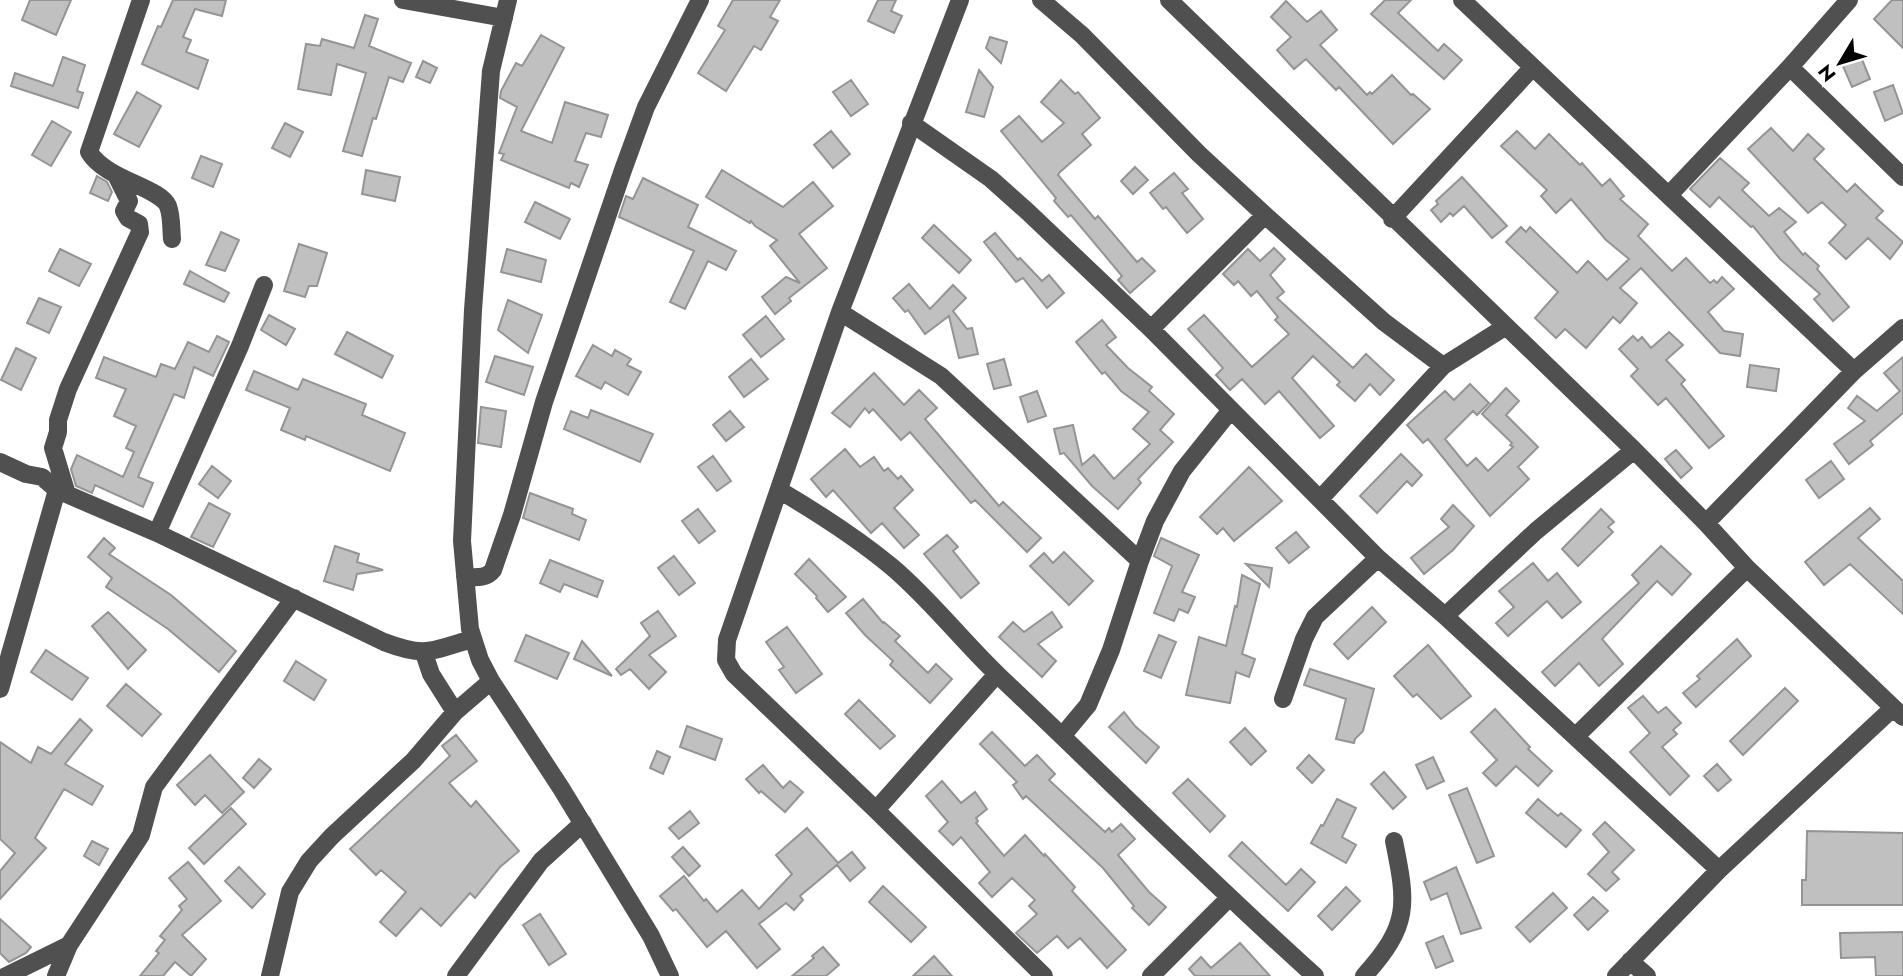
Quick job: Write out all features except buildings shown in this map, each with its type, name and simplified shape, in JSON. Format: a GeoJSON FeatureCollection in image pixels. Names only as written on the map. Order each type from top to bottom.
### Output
{"type":"FeatureCollection","features":[{"type":"Feature","properties":{"kind":"street"},"geometry":{"type":"LineString","coordinates":[[141,0],[89,152],[96,163],[156,193],[167,204],[172,239]]}},
{"type":"Feature","properties":{"kind":"street"},"geometry":{"type":"LineString","coordinates":[[403,0],[506,9],[491,71],[473,310],[462,541],[472,639],[491,681],[651,936],[670,976]]}},
{"type":"Feature","properties":{"kind":"street"},"geometry":{"type":"LineString","coordinates":[[465,577],[484,577],[493,570],[512,516],[544,402],[623,170],[646,107],[699,0]]}},
{"type":"Feature","properties":{"kind":"street"},"geometry":{"type":"LineString","coordinates":[[960,0],[840,312],[727,640],[726,660],[734,674],[1044,976]]}},
{"type":"Feature","properties":{"kind":"street"},"geometry":{"type":"LineString","coordinates":[[1041,0],[1082,35],[1199,154],[1265,215],[1384,322],[1444,366]]}},
{"type":"Feature","properties":{"kind":"street"},"geometry":{"type":"LineString","coordinates":[[1168,0],[1633,450],[1747,568],[1898,713],[1719,870],[1615,976]]}},
{"type":"Feature","properties":{"kind":"street"},"geometry":{"type":"LineString","coordinates":[[1462,0],[1854,371]]}},
{"type":"Feature","properties":{"kind":"street"},"geometry":{"type":"LineString","coordinates":[[1669,195],[1849,0]]}},
{"type":"Feature","properties":{"kind":"street"},"geometry":{"type":"LineString","coordinates":[[1790,67],[1903,177]]}},
{"type":"Feature","properties":{"kind":"street"},"geometry":{"type":"LineString","coordinates":[[1392,219],[1532,68]]}},
{"type":"Feature","properties":{"kind":"street"},"geometry":{"type":"LineString","coordinates":[[911,123],[991,179],[1151,330],[1378,558],[1445,616],[1719,870]]}},
{"type":"Feature","properties":{"kind":"street"},"geometry":{"type":"LineString","coordinates":[[0,689],[62,492],[53,448],[58,432],[58,420],[68,389],[140,232],[139,224],[128,218],[124,211],[129,201],[116,175]]}},
{"type":"Feature","properties":{"kind":"street"},"geometry":{"type":"LineString","coordinates":[[1151,330],[1265,215]]}},
{"type":"Feature","properties":{"kind":"street"},"geometry":{"type":"LineString","coordinates":[[157,533],[240,346],[264,285]]}},
{"type":"Feature","properties":{"kind":"street"},"geometry":{"type":"LineString","coordinates":[[840,312],[941,376],[1140,561]]}},
{"type":"Feature","properties":{"kind":"street"},"geometry":{"type":"LineString","coordinates":[[1321,498],[1444,366],[1505,327]]}},
{"type":"Feature","properties":{"kind":"street"},"geometry":{"type":"LineString","coordinates":[[1706,523],[1854,371],[1903,328]]}},
{"type":"Feature","properties":{"kind":"street"},"geometry":{"type":"LineString","coordinates":[[1063,735],[1088,705],[1111,650],[1155,521],[1182,471],[1230,411]]}},
{"type":"Feature","properties":{"kind":"street"},"geometry":{"type":"LineString","coordinates":[[1445,616],[1536,531],[1633,450]]}},
{"type":"Feature","properties":{"kind":"street"},"geometry":{"type":"LineString","coordinates":[[0,462],[26,474],[42,477],[62,492],[157,533],[406,651],[424,653],[472,639]]}},
{"type":"Feature","properties":{"kind":"street"},"geometry":{"type":"LineString","coordinates":[[779,490],[828,519],[893,568],[997,674],[1063,735],[1228,899],[1315,976]]}},
{"type":"Feature","properties":{"kind":"street"},"geometry":{"type":"LineString","coordinates":[[1283,699],[1304,639],[1315,617],[1378,558]]}},
{"type":"Feature","properties":{"kind":"street"},"geometry":{"type":"LineString","coordinates":[[1576,736],[1747,568]]}},
{"type":"Feature","properties":{"kind":"street"},"geometry":{"type":"LineString","coordinates":[[55,976],[69,946],[141,835],[155,787],[294,598]]}},
{"type":"Feature","properties":{"kind":"street"},"geometry":{"type":"LineString","coordinates":[[424,653],[431,674],[455,712]]}},
{"type":"Feature","properties":{"kind":"street"},"geometry":{"type":"LineString","coordinates":[[876,810],[997,674]]}},
{"type":"Feature","properties":{"kind":"street"},"geometry":{"type":"LineString","coordinates":[[270,976],[290,892],[309,862],[332,836],[413,761],[455,712],[491,681]]}},
{"type":"Feature","properties":{"kind":"street"},"geometry":{"type":"LineString","coordinates":[[456,976],[541,861],[583,824]]}},
{"type":"Feature","properties":{"kind":"street"},"geometry":{"type":"LineString","coordinates":[[1364,976],[1387,950],[1401,919],[1403,884],[1394,841]]}},
{"type":"Feature","properties":{"kind":"street"},"geometry":{"type":"LineString","coordinates":[[1151,976],[1228,899]]}},
{"type":"Feature","properties":{"kind":"street"},"geometry":{"type":"LineString","coordinates":[[0,971],[6,976],[69,946]]}},
{"type":"Feature","properties":{"kind":"street"},"geometry":{"type":"LineString","coordinates":[[1630,961],[1647,976]]}}]}
